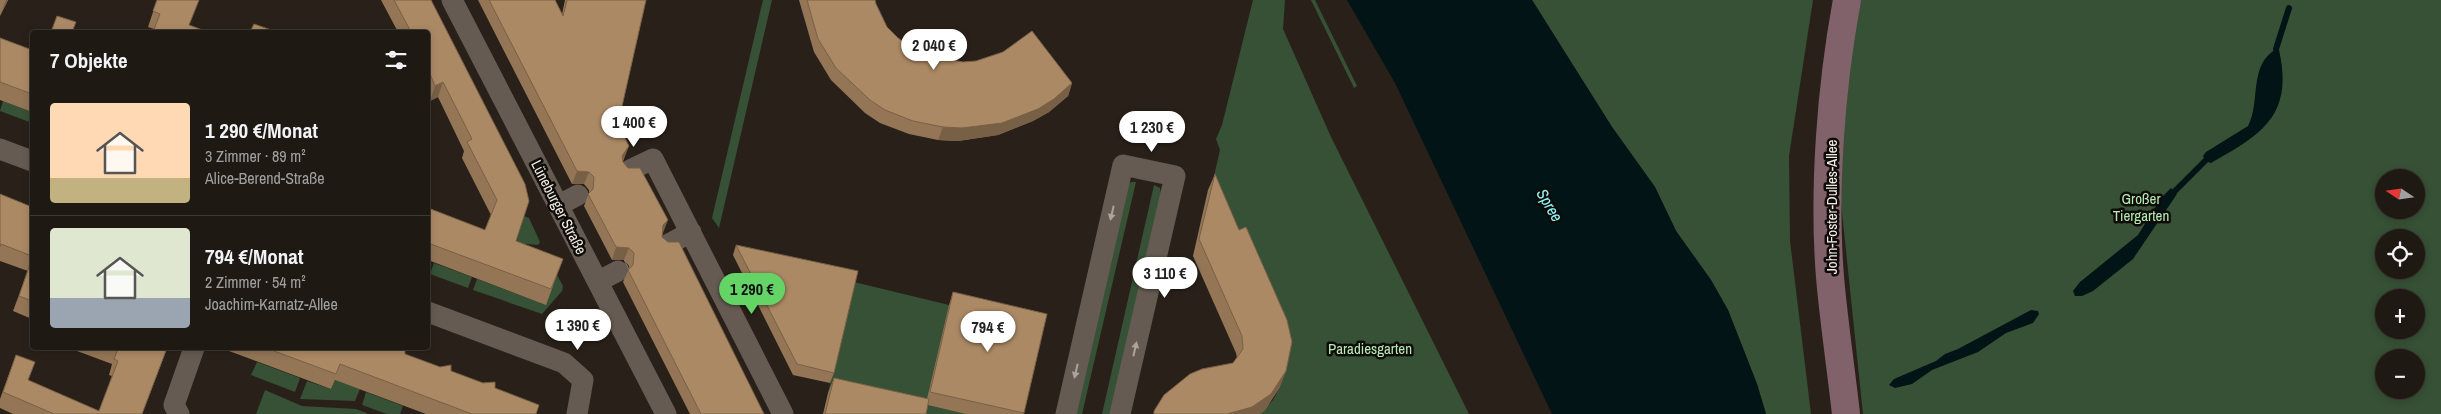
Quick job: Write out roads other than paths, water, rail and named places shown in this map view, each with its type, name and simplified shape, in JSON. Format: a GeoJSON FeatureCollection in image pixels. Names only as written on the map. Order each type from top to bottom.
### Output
{"type":"FeatureCollection","features":[{"type":"Feature","properties":{"kind":"street","name":"Lüneburger Straße"},"geometry":{"type":"LineString","coordinates":[[452,0],[599,281],[666,414]]}},
{"type":"Feature","properties":{"kind":"street","name":"John-Foster-Dulles-Allee"},"geometry":{"type":"LineString","coordinates":[[1846,414],[1830,276],[1829,193],[1835,70],[1847,0]]}},
{"type":"Feature","properties":{"kind":"street"},"geometry":{"type":"LineString","coordinates":[[0,149],[30,160]]}},
{"type":"Feature","properties":{"kind":"street"},"geometry":{"type":"LineString","coordinates":[[630,170],[653,159],[783,414]]}},
{"type":"Feature","properties":{"kind":"street"},"geometry":{"type":"LineString","coordinates":[[1066,414],[1123,165],[1175,176],[1120,414]]}},
{"type":"Feature","properties":{"kind":"street"},"geometry":{"type":"LineString","coordinates":[[559,205],[578,196]]}},
{"type":"Feature","properties":{"kind":"street"},"geometry":{"type":"LineString","coordinates":[[669,244],[691,232]]}},
{"type":"Feature","properties":{"kind":"street"},"geometry":{"type":"LineString","coordinates":[[599,281],[618,271]]}},
{"type":"Feature","properties":{"kind":"street"},"geometry":{"type":"LineString","coordinates":[[430,313],[564,363],[583,380],[578,414]]}},
{"type":"Feature","properties":{"kind":"street"},"geometry":{"type":"LineString","coordinates":[[179,414],[174,405],[193,350]]}},
{"type":"Feature","properties":{"kind":"water","name":"Spree"},"geometry":{"type":"Polygon","coordinates":[[[1347,0],[1532,0],[1612,127],[1655,187],[1676,231],[1711,280],[1728,310],[1757,384],[1766,414],[1552,414],[1395,83],[1347,0]]]}},
{"type":"Feature","properties":{"kind":"water"},"geometry":{"type":"Polygon","coordinates":[[[2276,49],[2279,50],[2282,92],[2277,107],[2269,121],[2245,143],[2229,153],[2211,163],[2205,161],[2203,156],[2206,152],[2248,126],[2254,106],[2258,75],[2267,56],[2276,49]]]}},
{"type":"Feature","properties":{"kind":"water"},"geometry":{"type":"Polygon","coordinates":[[[2171,188],[2177,194],[2133,259],[2093,291],[2082,296],[2075,296],[2073,291],[2080,282],[2138,235],[2161,198],[2171,188]]]}},
{"type":"Feature","properties":{"kind":"water"},"geometry":{"type":"Polygon","coordinates":[[[2031,310],[2038,311],[2039,314],[2033,323],[2006,333],[1978,352],[1932,370],[1912,384],[1895,388],[1889,385],[1894,379],[1936,361],[1945,354],[2031,310]]]}},
{"type":"Feature","properties":{"kind":"waterway"},"geometry":{"type":"LineString","coordinates":[[2276,49],[2289,8]]}},
{"type":"Feature","properties":{"kind":"waterway"},"geometry":{"type":"LineString","coordinates":[[2175,191],[2205,161]]}},
{"type":"Feature","properties":{"kind":"tram line"},"geometry":{"type":"LineString","coordinates":[[619,250],[635,281]]}},
{"type":"Feature","properties":{"kind":"park label","name":"Großer Tiergarten"},"geometry":{"type":"Point","coordinates":[2141,206]}},
{"type":"Feature","properties":{"kind":"park label","name":"Paradiesgarten"},"geometry":{"type":"Point","coordinates":[1370,348]}}]}
